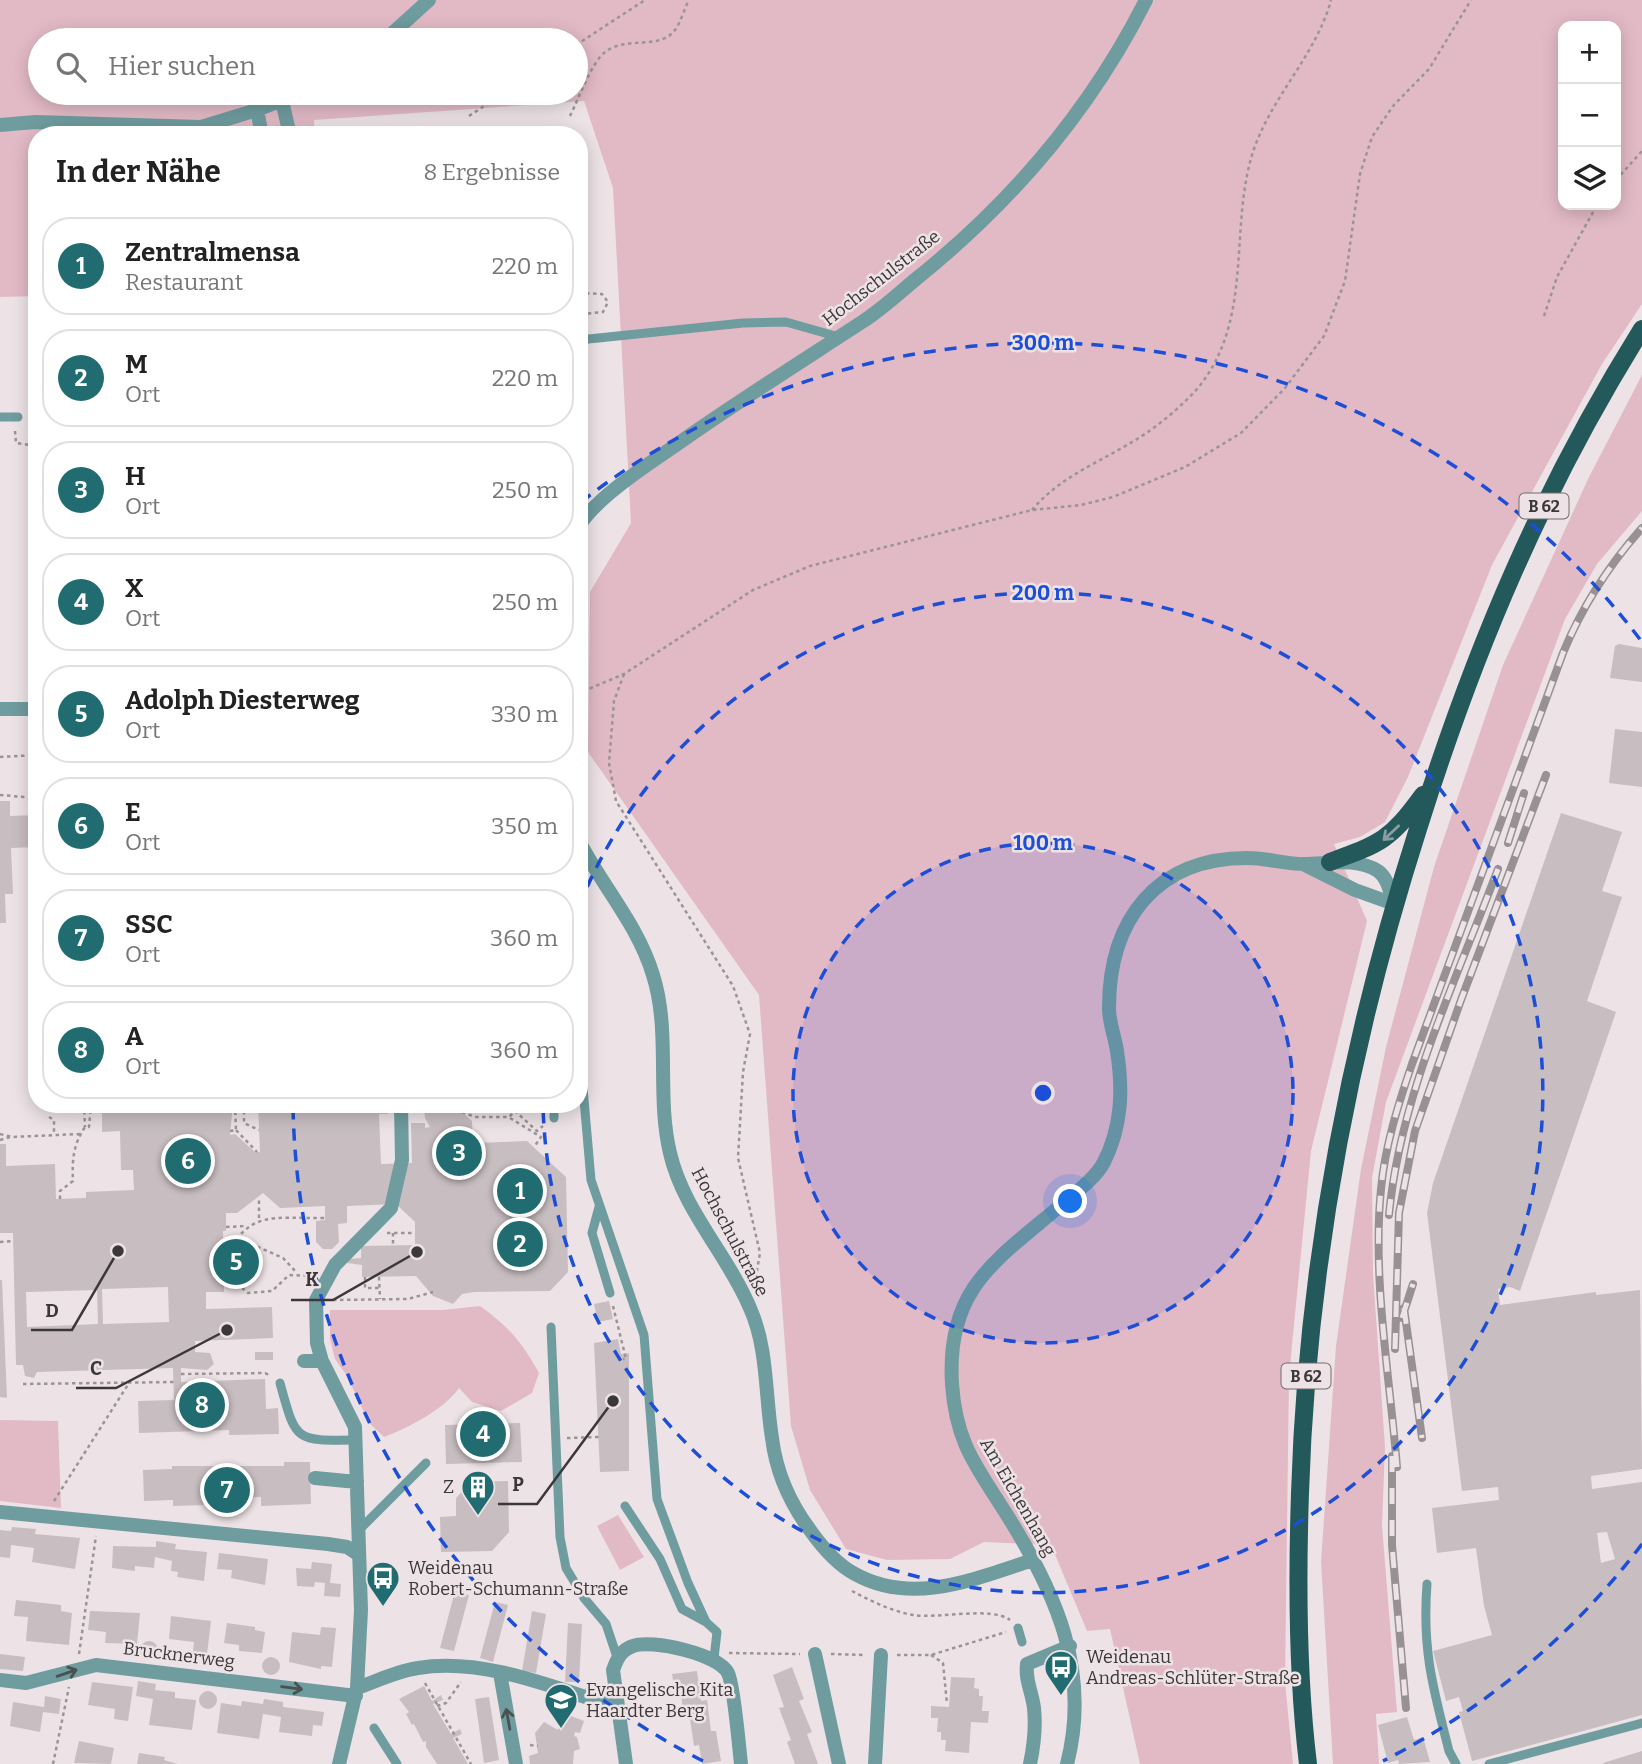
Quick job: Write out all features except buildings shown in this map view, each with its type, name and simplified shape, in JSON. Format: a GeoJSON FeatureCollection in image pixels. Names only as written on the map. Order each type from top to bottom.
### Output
{"type":"FeatureCollection","features":[{"type":"Feature","properties":{"kind":"main road","name":"B 62"},"geometry":{"type":"LineString","coordinates":[[1308,1764],[1298,1572],[1301,1462],[1310,1334],[1325,1213],[1351,1072],[1394,904],[1465,687],[1504,588],[1594,407],[1642,329]]}},
{"type":"Feature","properties":{"kind":"main road"},"geometry":{"type":"LineString","coordinates":[[1330,862],[1378,845],[1392,834],[1433,781]]}},
{"type":"Feature","properties":{"kind":"street"},"geometry":{"type":"LineString","coordinates":[[398,28],[429,0]]}},
{"type":"Feature","properties":{"kind":"street","name":"Hochschulstraße"},"geometry":{"type":"LineString","coordinates":[[588,517],[630,477],[865,320],[934,265],[995,211],[1040,163],[1105,72],[1146,0]]}},
{"type":"Feature","properties":{"kind":"street"},"geometry":{"type":"LineString","coordinates":[[204,126],[271,105]]}},
{"type":"Feature","properties":{"kind":"street"},"geometry":{"type":"LineString","coordinates":[[283,105],[288,126]]}},
{"type":"Feature","properties":{"kind":"street"},"geometry":{"type":"LineString","coordinates":[[257,110],[260,126]]}},
{"type":"Feature","properties":{"kind":"street"},"geometry":{"type":"LineString","coordinates":[[0,125],[35,122],[168,126]]}},
{"type":"Feature","properties":{"kind":"street"},"geometry":{"type":"LineString","coordinates":[[0,709],[28,709]]}},
{"type":"Feature","properties":{"kind":"street","name":"Hochschulstraße"},"geometry":{"type":"LineString","coordinates":[[588,856],[641,941],[661,1008],[670,1153],[678,1180],[751,1309],[762,1354],[775,1456],[787,1490],[807,1526],[837,1561],[854,1574],[883,1586],[921,1591],[953,1585],[1033,1560]]}},
{"type":"Feature","properties":{"kind":"street","name":"Am Eichenhang"},"geometry":{"type":"LineString","coordinates":[[1066,1764],[1076,1698],[1070,1646],[1033,1560],[973,1466],[957,1425],[952,1343],[962,1304],[985,1272],[1103,1166],[1119,1129],[1121,1093],[1108,1011],[1112,964],[1125,926],[1146,899],[1170,875],[1207,860],[1264,858],[1302,864],[1357,864],[1376,870],[1385,878],[1394,904]]}},
{"type":"Feature","properties":{"kind":"street","name":"Am Eichenhang"},"geometry":{"type":"LineString","coordinates":[[1302,864],[1355,890],[1394,904]]}},
{"type":"Feature","properties":{"kind":"street"},"geometry":{"type":"LineString","coordinates":[[339,1764],[356,1692],[361,1610],[355,1440],[352,1419],[322,1361],[317,1343],[316,1300],[335,1265],[391,1208],[402,1160],[401,1113]]}},
{"type":"Feature","properties":{"kind":"street"},"geometry":{"type":"LineString","coordinates":[[304,1361],[322,1361]]}},
{"type":"Feature","properties":{"kind":"street"},"geometry":{"type":"LineString","coordinates":[[315,1478],[356,1482]]}},
{"type":"Feature","properties":{"kind":"street"},"geometry":{"type":"LineString","coordinates":[[0,1512],[328,1544],[347,1547],[359,1555]]}},
{"type":"Feature","properties":{"kind":"street"},"geometry":{"type":"LineString","coordinates":[[626,1764],[613,1670],[617,1657],[636,1645],[656,1645],[714,1658],[729,1673],[741,1764]]}},
{"type":"Feature","properties":{"kind":"street"},"geometry":{"type":"LineString","coordinates":[[1030,1764],[1035,1743],[1034,1706],[1025,1678],[1027,1664],[1070,1646]]}},
{"type":"Feature","properties":{"kind":"street"},"geometry":{"type":"LineString","coordinates":[[815,1654],[839,1764]]}},
{"type":"Feature","properties":{"kind":"street"},"geometry":{"type":"LineString","coordinates":[[875,1764],[881,1655]]}},
{"type":"Feature","properties":{"kind":"street","name":"Brucknerweg"},"geometry":{"type":"LineString","coordinates":[[0,1681],[26,1683],[96,1665],[356,1692]]}},
{"type":"Feature","properties":{"kind":"street"},"geometry":{"type":"LineString","coordinates":[[356,1692],[417,1668],[457,1665],[500,1673],[617,1707]]}},
{"type":"Feature","properties":{"kind":"street"},"geometry":{"type":"LineString","coordinates":[[500,1673],[516,1764]]}},
{"type":"Feature","properties":{"kind":"lane"},"geometry":{"type":"LineString","coordinates":[[588,339],[743,323],[786,322],[839,337]]}},
{"type":"Feature","properties":{"kind":"lane"},"geometry":{"type":"LineString","coordinates":[[0,417],[18,417]]}},
{"type":"Feature","properties":{"kind":"lane"},"geometry":{"type":"LineString","coordinates":[[554,1113],[554,1118]]}},
{"type":"Feature","properties":{"kind":"lane"},"geometry":{"type":"LineString","coordinates":[[584,1113],[591,1180],[644,1335],[657,1499],[671,1544],[706,1622]]}},
{"type":"Feature","properties":{"kind":"lane"},"geometry":{"type":"LineString","coordinates":[[599,1205],[592,1233],[610,1293]]}},
{"type":"Feature","properties":{"kind":"lane"},"geometry":{"type":"LineString","coordinates":[[551,1327],[560,1538],[566,1568],[584,1598],[606,1624],[617,1657]]}},
{"type":"Feature","properties":{"kind":"lane"},"geometry":{"type":"LineString","coordinates":[[280,1383],[297,1433],[312,1441],[355,1440]]}},
{"type":"Feature","properties":{"kind":"lane"},"geometry":{"type":"LineString","coordinates":[[359,1530],[426,1463]]}},
{"type":"Feature","properties":{"kind":"lane"},"geometry":{"type":"LineString","coordinates":[[625,1506],[660,1559],[681,1609],[706,1622],[716,1632],[714,1658]]}},
{"type":"Feature","properties":{"kind":"lane"},"geometry":{"type":"LineString","coordinates":[[1427,1584],[1424,1628],[1427,1662],[1449,1751],[1457,1764]]}},
{"type":"Feature","properties":{"kind":"lane"},"geometry":{"type":"LineString","coordinates":[[1018,1628],[1023,1642]]}},
{"type":"Feature","properties":{"kind":"lane"},"geometry":{"type":"LineString","coordinates":[[1489,1764],[1642,1723]]}},
{"type":"Feature","properties":{"kind":"lane"},"geometry":{"type":"LineString","coordinates":[[374,1728],[397,1764]]}},
{"type":"Feature","properties":{"kind":"path"},"geometry":{"type":"LineString","coordinates":[[588,37],[645,0]]}},
{"type":"Feature","properties":{"kind":"path"},"geometry":{"type":"LineString","coordinates":[[588,82],[603,54],[625,42],[650,43],[675,30],[689,0]]}},
{"type":"Feature","properties":{"kind":"path"},"geometry":{"type":"LineString","coordinates":[[1032,510],[1061,481],[1158,425],[1198,387],[1214,363],[1224,341],[1237,288],[1252,157],[1272,110],[1321,27],[1331,0]]}},
{"type":"Feature","properties":{"kind":"path"},"geometry":{"type":"LineString","coordinates":[[588,689],[624,674],[753,590],[810,566],[1032,510],[1081,505],[1113,497],[1185,467],[1241,433],[1285,388],[1324,337],[1345,281],[1360,174],[1372,137],[1393,106],[1429,69],[1471,0]]}},
{"type":"Feature","properties":{"kind":"path"},"geometry":{"type":"LineString","coordinates":[[469,116],[486,105]]}},
{"type":"Feature","properties":{"kind":"path"},"geometry":{"type":"LineString","coordinates":[[570,116],[576,105]]}},
{"type":"Feature","properties":{"kind":"path"},"geometry":{"type":"LineString","coordinates":[[1621,174],[1642,151]]}},
{"type":"Feature","properties":{"kind":"path"},"geometry":{"type":"LineString","coordinates":[[1544,316],[1557,277],[1594,210]]}},
{"type":"Feature","properties":{"kind":"path"},"geometry":{"type":"LineString","coordinates":[[588,293],[602,294],[608,302],[603,312],[588,314]]}},
{"type":"Feature","properties":{"kind":"path"},"geometry":{"type":"LineString","coordinates":[[16,443],[28,445]]}},
{"type":"Feature","properties":{"kind":"path"},"geometry":{"type":"LineString","coordinates":[[624,674],[614,701],[609,763],[616,801],[733,986],[750,1034],[743,1072],[738,1158],[760,1253],[751,1309]]}},
{"type":"Feature","properties":{"kind":"path"},"geometry":{"type":"LineString","coordinates":[[0,757],[28,755]]}},
{"type":"Feature","properties":{"kind":"path"},"geometry":{"type":"LineString","coordinates":[[0,795],[28,798]]}},
{"type":"Feature","properties":{"kind":"path"},"geometry":{"type":"LineString","coordinates":[[84,1113],[85,1127]]}},
{"type":"Feature","properties":{"kind":"path"},"geometry":{"type":"LineString","coordinates":[[60,1199],[60,1191],[73,1181],[72,1156],[80,1134],[85,1127],[89,1127],[90,1113]]}},
{"type":"Feature","properties":{"kind":"path"},"geometry":{"type":"LineString","coordinates":[[235,1113],[236,1130],[257,1152]]}},
{"type":"Feature","properties":{"kind":"path"},"geometry":{"type":"LineString","coordinates":[[244,1113],[244,1123],[260,1130]]}},
{"type":"Feature","properties":{"kind":"path"},"geometry":{"type":"LineString","coordinates":[[465,1113],[475,1117],[509,1117],[541,1137],[534,1147]]}},
{"type":"Feature","properties":{"kind":"path"},"geometry":{"type":"LineString","coordinates":[[509,1117],[513,1113]]}},
{"type":"Feature","properties":{"kind":"path"},"geometry":{"type":"LineString","coordinates":[[517,1113],[537,1130],[554,1118]]}},
{"type":"Feature","properties":{"kind":"path"},"geometry":{"type":"LineString","coordinates":[[49,1118],[54,1120],[54,1135]]}},
{"type":"Feature","properties":{"kind":"path"},"geometry":{"type":"LineString","coordinates":[[230,1130],[236,1130]]}},
{"type":"Feature","properties":{"kind":"path"},"geometry":{"type":"LineString","coordinates":[[0,1134],[12,1137]]}},
{"type":"Feature","properties":{"kind":"path"},"geometry":{"type":"LineString","coordinates":[[0,1140],[80,1134]]}},
{"type":"Feature","properties":{"kind":"path"},"geometry":{"type":"LineString","coordinates":[[259,1197],[259,1220]]}},
{"type":"Feature","properties":{"kind":"path"},"geometry":{"type":"LineString","coordinates":[[226,1227],[246,1226],[259,1220],[325,1218]]}},
{"type":"Feature","properties":{"kind":"path"},"geometry":{"type":"LineString","coordinates":[[246,1226],[223,1261],[229,1277],[242,1291],[267,1293],[289,1275],[308,1274]]}},
{"type":"Feature","properties":{"kind":"path"},"geometry":{"type":"LineString","coordinates":[[393,1245],[391,1233],[415,1233]]}},
{"type":"Feature","properties":{"kind":"path"},"geometry":{"type":"LineString","coordinates":[[237,1237],[283,1258],[297,1273]]}},
{"type":"Feature","properties":{"kind":"path"},"geometry":{"type":"LineString","coordinates":[[0,1242],[13,1241]]}},
{"type":"Feature","properties":{"kind":"path"},"geometry":{"type":"LineString","coordinates":[[365,1277],[365,1288],[379,1288]]}},
{"type":"Feature","properties":{"kind":"path"},"geometry":{"type":"LineString","coordinates":[[379,1277],[380,1299]]}},
{"type":"Feature","properties":{"kind":"path"},"geometry":{"type":"LineString","coordinates":[[316,1300],[408,1299],[433,1292]]}},
{"type":"Feature","properties":{"kind":"path"},"geometry":{"type":"LineString","coordinates":[[610,1293],[626,1350],[626,1359],[623,1359]]}},
{"type":"Feature","properties":{"kind":"path"},"geometry":{"type":"LineString","coordinates":[[181,1374],[265,1373],[280,1383]]}},
{"type":"Feature","properties":{"kind":"path"},"geometry":{"type":"LineString","coordinates":[[49,1517],[51,1504],[129,1382]]}},
{"type":"Feature","properties":{"kind":"path"},"geometry":{"type":"LineString","coordinates":[[23,1384],[174,1382]]}},
{"type":"Feature","properties":{"kind":"path"},"geometry":{"type":"LineString","coordinates":[[555,1438],[599,1437]]}},
{"type":"Feature","properties":{"kind":"path"},"geometry":{"type":"LineString","coordinates":[[79,1654],[95,1540]]}},
{"type":"Feature","properties":{"kind":"path"},"geometry":{"type":"LineString","coordinates":[[714,1658],[724,1653],[931,1656],[1006,1632]]}},
{"type":"Feature","properties":{"kind":"path"},"geometry":{"type":"LineString","coordinates":[[931,1656],[943,1663],[947,1704]]}},
{"type":"Feature","properties":{"kind":"path"},"geometry":{"type":"LineString","coordinates":[[417,1668],[471,1764]]}},
{"type":"Feature","properties":{"kind":"path"},"geometry":{"type":"LineString","coordinates":[[437,1706],[446,1703],[472,1668]]}},
{"type":"Feature","properties":{"kind":"path"},"geometry":{"type":"LineString","coordinates":[[53,1764],[65,1696],[70,1685]]}},
{"type":"Feature","properties":{"kind":"shaded area"},"geometry":{"type":"Polygon","coordinates":[[[0,0],[1642,0],[1642,304],[1602,364],[1492,565],[1408,777],[1385,822],[1360,837],[1334,844],[1367,921],[1311,1151],[1289,1376],[1285,1682],[1293,1764],[1140,1764],[1110,1629],[1087,1631],[1051,1545],[984,1542],[950,1559],[887,1560],[846,1549],[810,1490],[791,1426],[759,995],[588,752],[590,592],[631,523],[613,188],[585,105],[588,105],[588,28],[28,28],[28,105],[527,105],[314,120],[314,126],[28,126],[28,296],[0,297],[0,0]]]}},
{"type":"Feature","properties":{"kind":"shaded area"},"geometry":{"type":"Polygon","coordinates":[[[1642,375],[1642,511],[1597,564],[1565,619],[1386,1102],[1372,1178],[1373,1274],[1385,1447],[1382,1525],[1397,1712],[1376,1714],[1379,1764],[1333,1764],[1321,1562],[1336,1346],[1361,1169],[1386,1047],[1434,867],[1503,665],[1589,477],[1642,375]]]}},
{"type":"Feature","properties":{"kind":"shaded area"},"geometry":{"type":"Polygon","coordinates":[[[480,1306],[514,1335],[539,1373],[532,1393],[501,1411],[472,1402],[459,1388],[435,1410],[415,1423],[384,1437],[369,1423],[347,1376],[335,1359],[330,1339],[330,1310],[443,1310],[480,1306]]]}},
{"type":"Feature","properties":{"kind":"shaded area"},"geometry":{"type":"Polygon","coordinates":[[[0,1420],[58,1421],[61,1508],[0,1501],[0,1420]]]}},
{"type":"Feature","properties":{"kind":"shaded area"},"geometry":{"type":"Polygon","coordinates":[[[618,1515],[644,1557],[620,1570],[597,1526],[618,1515]]]}},
{"type":"Feature","properties":{"kind":"railway"},"geometry":{"type":"LineString","coordinates":[[1397,1467],[1379,1257],[1381,1189],[1393,1126],[1412,1064],[1563,653],[1597,587],[1642,528]]}},
{"type":"Feature","properties":{"kind":"railway"},"geometry":{"type":"LineString","coordinates":[[1395,1349],[1399,1213],[1415,1131],[1546,775]]}},
{"type":"Feature","properties":{"kind":"railway"},"geometry":{"type":"LineString","coordinates":[[1508,843],[1524,793]]}},
{"type":"Feature","properties":{"kind":"railway"},"geometry":{"type":"LineString","coordinates":[[1389,1215],[1395,1170],[1417,1082],[1498,869]]}},
{"type":"Feature","properties":{"kind":"railway"},"geometry":{"type":"LineString","coordinates":[[1402,1318],[1413,1284]]}},
{"type":"Feature","properties":{"kind":"railway"},"geometry":{"type":"LineString","coordinates":[[1404,1308],[1422,1438]]}},
{"type":"Feature","properties":{"kind":"railway"},"geometry":{"type":"LineString","coordinates":[[1392,1456],[1392,1545],[1406,1708]]}},
{"type":"Feature","properties":{"kind":"place","name":"H"},"geometry":{"type":"Point","coordinates":[459,1153]}},
{"type":"Feature","properties":{"kind":"place","name":"E"},"geometry":{"type":"Point","coordinates":[188,1161]}},
{"type":"Feature","properties":{"kind":"place","name":"Zentralmensa"},"geometry":{"type":"Point","coordinates":[520,1191]}},
{"type":"Feature","properties":{"kind":"place","name":"M"},"geometry":{"type":"Point","coordinates":[520,1244]}},
{"type":"Feature","properties":{"kind":"place","name":"D"},"geometry":{"type":"Point","coordinates":[118,1251]}},
{"type":"Feature","properties":{"kind":"place","name":"K"},"geometry":{"type":"Point","coordinates":[417,1252]}},
{"type":"Feature","properties":{"kind":"place","name":"Adolph Diesterweg"},"geometry":{"type":"Point","coordinates":[236,1262]}},
{"type":"Feature","properties":{"kind":"place","name":"C"},"geometry":{"type":"Point","coordinates":[227,1330]}},
{"type":"Feature","properties":{"kind":"place","name":"P"},"geometry":{"type":"Point","coordinates":[613,1401]}},
{"type":"Feature","properties":{"kind":"place","name":"A"},"geometry":{"type":"Point","coordinates":[202,1405]}},
{"type":"Feature","properties":{"kind":"place","name":"X"},"geometry":{"type":"Point","coordinates":[483,1434]}},
{"type":"Feature","properties":{"kind":"place","name":"SSC"},"geometry":{"type":"Point","coordinates":[227,1490]}},
{"type":"Feature","properties":{"kind":"place","name":"Z"},"geometry":{"type":"Point","coordinates":[478,1517]}},
{"type":"Feature","properties":{"kind":"place","name":"Weidenau Robert-Schumann-Straße"},"geometry":{"type":"Point","coordinates":[383,1608]}},
{"type":"Feature","properties":{"kind":"place","name":"Weidenau Andreas-Schlüter-Straße"},"geometry":{"type":"Point","coordinates":[1061,1697]}},
{"type":"Feature","properties":{"kind":"place","name":"Evangelische Kita Haardter Berg"},"geometry":{"type":"Point","coordinates":[561,1730]}}]}
